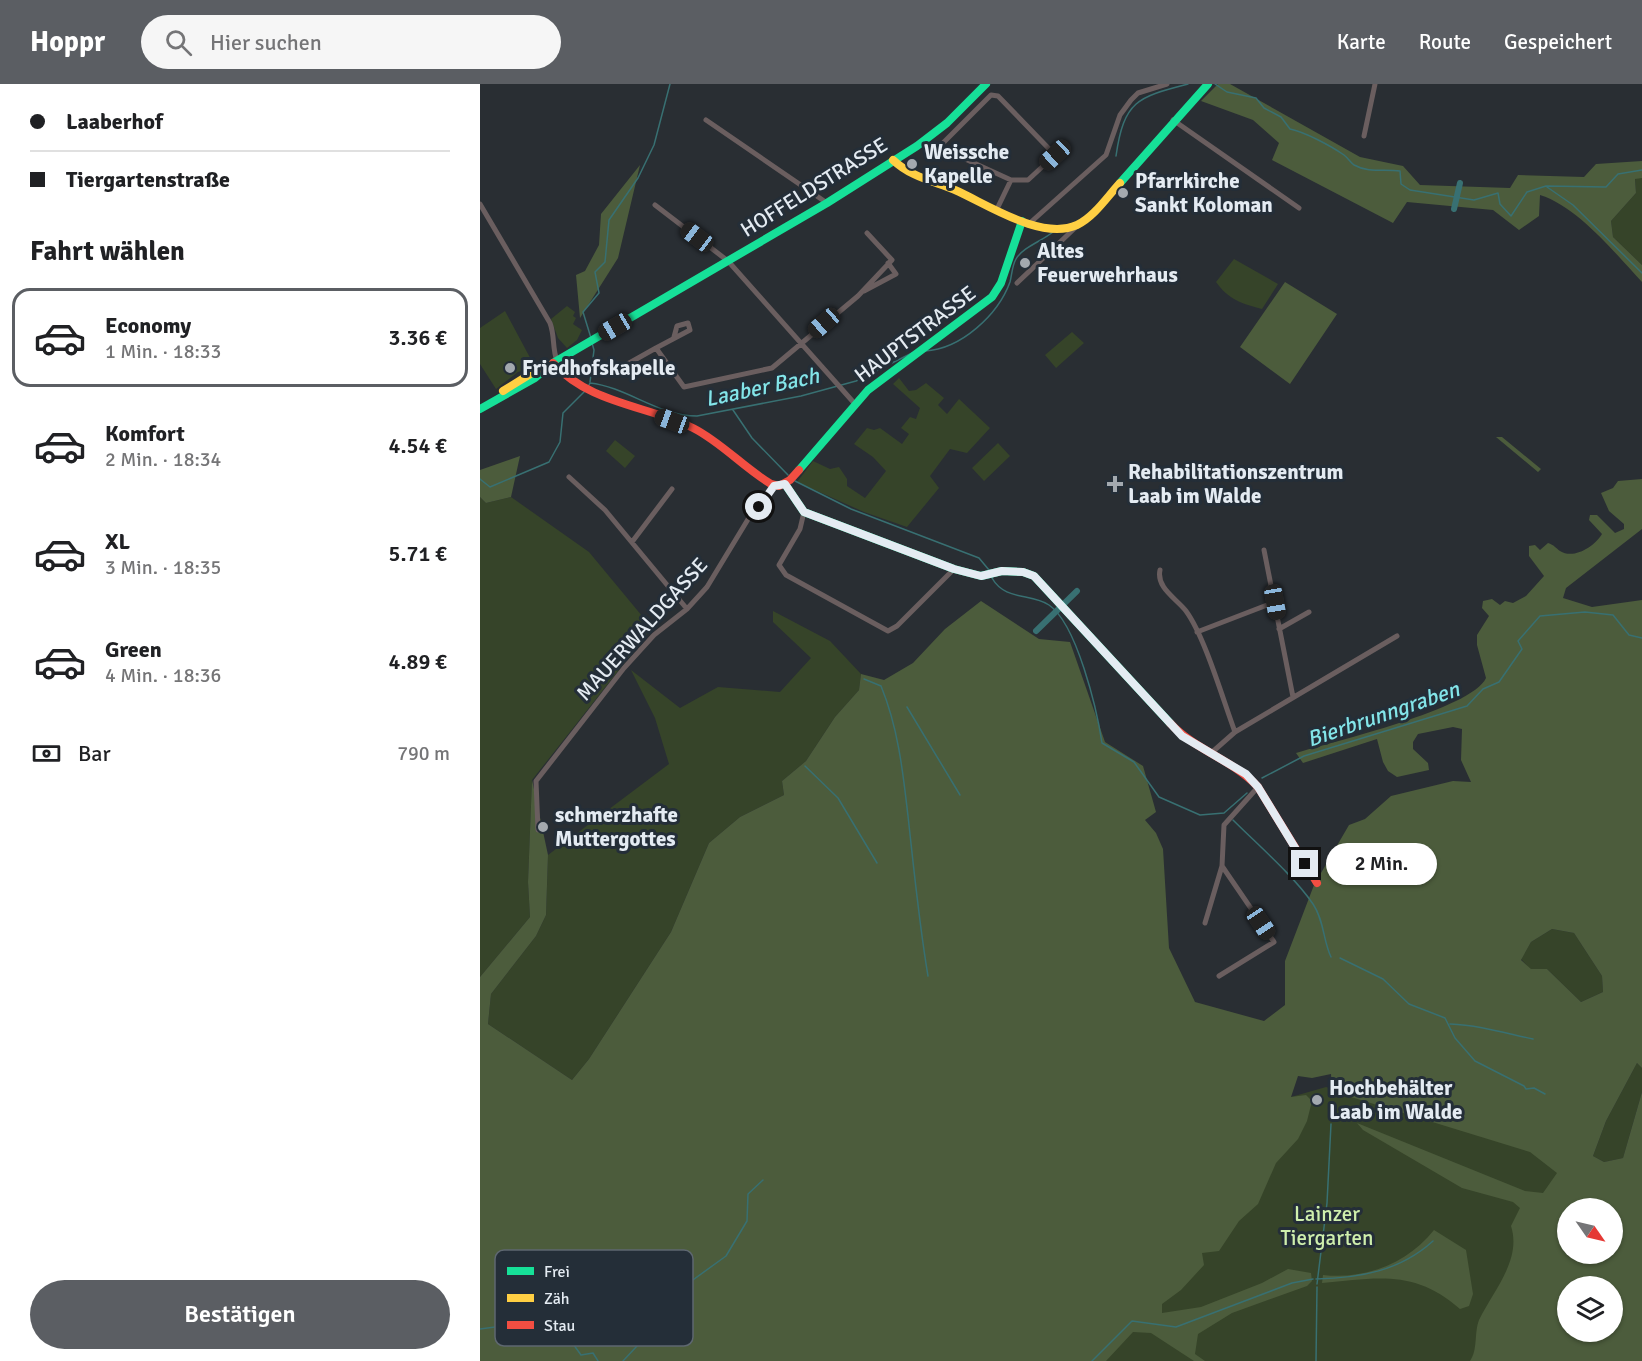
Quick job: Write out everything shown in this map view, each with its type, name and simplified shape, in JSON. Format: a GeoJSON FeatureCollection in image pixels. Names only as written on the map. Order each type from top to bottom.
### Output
{"type":"FeatureCollection","features":[{"type":"Feature","properties":{"kind":"street","name":"HOFFELDSTRASSE"},"geometry":{"type":"LineString","coordinates":[[480,409],[514,383],[593,341],[827,203],[912,147],[913,142],[954,113],[986,84]]}},
{"type":"Feature","properties":{"kind":"street"},"geometry":{"type":"LineString","coordinates":[[1031,222],[1106,155],[1120,115],[1131,100],[1138,93],[1167,84]]}},
{"type":"Feature","properties":{"kind":"street"},"geometry":{"type":"LineString","coordinates":[[1017,283],[1077,225],[1090,216],[1173,120],[1208,84]]}},
{"type":"Feature","properties":{"kind":"street"},"geometry":{"type":"LineString","coordinates":[[1364,136],[1375,84]]}},
{"type":"Feature","properties":{"kind":"street"},"geometry":{"type":"LineString","coordinates":[[991,95],[998,96],[1055,155],[1028,180],[1011,180],[939,147],[991,95]]}},
{"type":"Feature","properties":{"kind":"street"},"geometry":{"type":"LineString","coordinates":[[706,120],[827,203]]}},
{"type":"Feature","properties":{"kind":"street"},"geometry":{"type":"LineString","coordinates":[[1173,120],[1299,208]]}},
{"type":"Feature","properties":{"kind":"street"},"geometry":{"type":"LineString","coordinates":[[893,160],[909,173],[954,190],[1022,221],[1061,229],[1077,225]]}},
{"type":"Feature","properties":{"kind":"street"},"geometry":{"type":"LineString","coordinates":[[996,211],[1011,180]]}},
{"type":"Feature","properties":{"kind":"street"},"geometry":{"type":"LineString","coordinates":[[480,204],[550,323],[555,337],[555,362],[566,378],[601,396],[692,427],[774,486],[785,484],[804,512],[954,569],[981,576],[1002,571],[1023,572],[1034,576],[1182,736],[1246,774],[1258,787],[1317,883]]}},
{"type":"Feature","properties":{"kind":"street"},"geometry":{"type":"LineString","coordinates":[[655,205],[728,261],[855,404]]}},
{"type":"Feature","properties":{"kind":"street","name":"HAUPTSTRASSE"},"geometry":{"type":"LineString","coordinates":[[785,484],[868,390],[975,312],[997,291],[1022,221]]}},
{"type":"Feature","properties":{"kind":"street"},"geometry":{"type":"LineString","coordinates":[[858,296],[892,260],[867,232]]}},
{"type":"Feature","properties":{"kind":"street"},"geometry":{"type":"LineString","coordinates":[[656,348],[681,385],[688,387],[766,371],[871,286],[896,274],[888,263]]}},
{"type":"Feature","properties":{"kind":"street"},"geometry":{"type":"LineString","coordinates":[[615,371],[674,337]]}},
{"type":"Feature","properties":{"kind":"street"},"geometry":{"type":"LineString","coordinates":[[569,477],[605,510],[687,609]]}},
{"type":"Feature","properties":{"kind":"street","name":"MAUERWALDGASSE"},"geometry":{"type":"LineString","coordinates":[[538,830],[536,781],[624,668],[654,635],[687,609],[707,587],[750,516],[774,486]]}},
{"type":"Feature","properties":{"kind":"street"},"geometry":{"type":"LineString","coordinates":[[632,542],[672,489]]}},
{"type":"Feature","properties":{"kind":"street"},"geometry":{"type":"LineString","coordinates":[[804,512],[800,529],[779,566],[786,575],[888,631],[897,626],[954,569]]}},
{"type":"Feature","properties":{"kind":"street"},"geometry":{"type":"LineString","coordinates":[[1264,550],[1293,697]]}},
{"type":"Feature","properties":{"kind":"street"},"geometry":{"type":"LineString","coordinates":[[1160,570],[1158,576],[1166,590],[1186,611],[1197,633],[1236,732]]}},
{"type":"Feature","properties":{"kind":"street"},"geometry":{"type":"LineString","coordinates":[[1197,633],[1275,602]]}},
{"type":"Feature","properties":{"kind":"street"},"geometry":{"type":"LineString","coordinates":[[1280,629],[1310,612]]}},
{"type":"Feature","properties":{"kind":"street"},"geometry":{"type":"LineString","coordinates":[[1210,753],[1236,732],[1397,636]]}},
{"type":"Feature","properties":{"kind":"street"},"geometry":{"type":"LineString","coordinates":[[1205,924],[1222,866],[1224,825],[1258,787]]}},
{"type":"Feature","properties":{"kind":"street"},"geometry":{"type":"LineString","coordinates":[[1219,976],[1274,942],[1222,866]]}},
{"type":"Feature","properties":{"kind":"green space"},"geometry":{"type":"Polygon","coordinates":[[[1218,84],[1230,84],[1360,157],[1403,166],[1420,185],[1510,188],[1518,175],[1584,177],[1596,164],[1642,161],[1642,178],[1635,179],[1636,193],[1611,221],[1613,237],[1642,265],[1642,282],[1582,220],[1554,201],[1540,195],[1539,216],[1519,230],[1493,210],[1407,202],[1393,223],[1272,160],[1279,143],[1253,120],[1201,101],[1218,84]]]}},
{"type":"Feature","properties":{"kind":"green space"},"geometry":{"type":"Polygon","coordinates":[[[640,165],[618,258],[580,318],[576,275],[585,271],[599,245],[601,214],[640,165]]]}},
{"type":"Feature","properties":{"kind":"green space"},"geometry":{"type":"Polygon","coordinates":[[[1635,178],[1642,178],[1642,265],[1613,237],[1611,221],[1636,193],[1635,178]]]}},
{"type":"Feature","properties":{"kind":"green space"},"geometry":{"type":"Polygon","coordinates":[[[1234,259],[1278,284],[1262,309],[1236,300],[1225,293],[1216,282],[1234,259]]]}},
{"type":"Feature","properties":{"kind":"green space"},"geometry":{"type":"Polygon","coordinates":[[[1285,282],[1337,314],[1290,384],[1240,347],[1285,282]]]}},
{"type":"Feature","properties":{"kind":"green space"},"geometry":{"type":"Polygon","coordinates":[[[567,306],[575,312],[573,316],[576,318],[573,324],[582,330],[577,340],[567,348],[558,338],[551,319],[567,306]]]}},
{"type":"Feature","properties":{"kind":"green space"},"geometry":{"type":"Polygon","coordinates":[[[505,311],[535,367],[518,372],[496,389],[480,364],[480,328],[505,311]]]}},
{"type":"Feature","properties":{"kind":"green space"},"geometry":{"type":"Polygon","coordinates":[[[1072,332],[1084,343],[1056,368],[1045,355],[1072,332]]]}},
{"type":"Feature","properties":{"kind":"green space"},"geometry":{"type":"Polygon","coordinates":[[[899,378],[909,391],[916,390],[926,383],[944,398],[938,405],[947,414],[959,399],[990,428],[967,453],[950,449],[930,476],[939,488],[907,527],[864,512],[797,482],[813,461],[830,469],[839,467],[847,479],[847,486],[865,498],[886,471],[873,457],[854,444],[867,428],[874,430],[880,428],[902,444],[909,434],[901,428],[910,417],[916,419],[920,408],[893,384],[899,378]]]}},
{"type":"Feature","properties":{"kind":"green space"},"geometry":{"type":"Polygon","coordinates":[[[1496,437],[1502,437],[1541,469],[1538,472],[1496,437]]]}},
{"type":"Feature","properties":{"kind":"green space"},"geometry":{"type":"Polygon","coordinates":[[[615,440],[635,456],[625,468],[606,451],[615,440]]]}},
{"type":"Feature","properties":{"kind":"green space"},"geometry":{"type":"Polygon","coordinates":[[[998,443],[1010,456],[984,481],[972,468],[998,443]]]}},
{"type":"Feature","properties":{"kind":"green space"},"geometry":{"type":"Polygon","coordinates":[[[520,456],[511,497],[486,503],[480,497],[480,470],[520,456]]]}},
{"type":"Feature","properties":{"kind":"green space"},"geometry":{"type":"Polygon","coordinates":[[[1642,479],[1642,529],[1566,588],[1563,598],[1592,607],[1642,600],[1642,1068],[1637,1063],[1606,1121],[1593,1156],[1604,1162],[1623,1158],[1642,1092],[1642,1361],[1470,1361],[1474,1352],[1479,1320],[1504,1275],[1513,1251],[1511,1226],[1520,1208],[1513,1202],[1462,1188],[1363,1130],[1357,1123],[1525,1191],[1543,1193],[1557,1173],[1530,1152],[1338,1093],[1332,1090],[1331,1074],[1312,1078],[1298,1076],[1291,1097],[1306,1095],[1312,1101],[1307,1121],[1298,1139],[1276,1163],[1258,1204],[1239,1221],[1219,1251],[1202,1253],[1204,1265],[1181,1290],[1162,1304],[1162,1313],[1201,1307],[1262,1283],[1288,1269],[1311,1273],[1312,1281],[1307,1286],[1232,1313],[1198,1334],[1195,1354],[1205,1361],[1194,1361],[1151,1333],[1133,1332],[1106,1361],[480,1361],[480,977],[530,917],[528,882],[532,780],[548,855],[546,915],[536,936],[491,994],[488,1024],[572,1080],[589,1059],[671,932],[709,843],[740,817],[784,795],[782,781],[806,761],[835,717],[859,690],[861,674],[884,680],[913,663],[945,629],[981,601],[1039,639],[1070,642],[1105,742],[1143,766],[1156,812],[1145,820],[1156,833],[1163,849],[1169,948],[1195,1002],[1264,1021],[1285,1005],[1285,961],[1314,885],[1349,825],[1365,819],[1391,796],[1453,781],[1471,782],[1461,760],[1462,729],[1453,727],[1418,734],[1413,742],[1413,749],[1428,763],[1429,770],[1397,777],[1388,771],[1383,762],[1377,739],[1303,763],[1296,753],[1399,723],[1455,701],[1475,690],[1486,678],[1477,645],[1477,635],[1489,616],[1482,608],[1483,601],[1492,599],[1500,605],[1505,601],[1513,603],[1526,596],[1544,576],[1529,556],[1529,546],[1535,545],[1540,550],[1548,543],[1560,551],[1571,554],[1584,550],[1602,534],[1589,520],[1590,515],[1597,515],[1615,533],[1624,529],[1624,524],[1609,511],[1601,493],[1613,488],[1618,481],[1642,479]],[[1552,929],[1531,942],[1521,960],[1531,969],[1547,969],[1581,1002],[1603,992],[1602,976],[1574,933],[1552,929]]]}},
{"type":"Feature","properties":{"kind":"green space"},"geometry":{"type":"Polygon","coordinates":[[[480,497],[486,503],[511,497],[589,552],[652,628],[532,780],[528,882],[530,917],[480,977],[480,497]]]}},
{"type":"Feature","properties":{"kind":"green space"},"geometry":{"type":"Polygon","coordinates":[[[773,611],[830,641],[861,674],[859,690],[835,717],[806,761],[782,781],[784,795],[740,817],[709,843],[671,932],[589,1059],[572,1080],[488,1024],[491,994],[536,936],[546,915],[548,855],[669,764],[655,718],[631,670],[680,708],[718,687],[780,692],[811,658],[773,622],[773,611]]]}},
{"type":"Feature","properties":{"kind":"green space"},"geometry":{"type":"Polygon","coordinates":[[[1552,929],[1574,933],[1602,976],[1603,992],[1581,1002],[1547,969],[1531,970],[1521,959],[1531,942],[1552,929]]]}},
{"type":"Feature","properties":{"kind":"green space"},"geometry":{"type":"Polygon","coordinates":[[[1637,1063],[1642,1068],[1642,1092],[1623,1158],[1604,1162],[1593,1156],[1606,1121],[1637,1063]]]}},
{"type":"Feature","properties":{"kind":"green space","name":"Lainzer Tiergarten"},"geometry":{"type":"Polygon","coordinates":[[[1326,1087],[1538,1149],[1592,1198],[1557,1198],[1557,1264],[1615,1264],[1618,1276],[1557,1276],[1557,1342],[1623,1342],[1623,1293],[1642,1361],[480,1361],[480,1260],[495,1258],[495,1346],[693,1346],[693,1250],[551,1250],[949,1194],[1326,1087]]]}},
{"type":"Feature","properties":{"kind":"green space"},"geometry":{"type":"Polygon","coordinates":[[[1434,1230],[1466,1250],[1473,1294],[1469,1306],[1460,1309],[1427,1287],[1395,1279],[1378,1278],[1322,1283],[1323,1275],[1339,1276],[1370,1272],[1399,1260],[1412,1252],[1434,1230]]]}},
{"type":"Feature","properties":{"kind":"waterway"},"geometry":{"type":"LineString","coordinates":[[591,338],[583,312],[599,293],[595,272],[605,262],[609,220],[638,178],[654,145],[670,84]]}},
{"type":"Feature","properties":{"kind":"waterway","name":"Laaber Bach"},"geometry":{"type":"LineString","coordinates":[[1116,156],[1124,123],[1136,104],[1157,93],[1188,84]]}},
{"type":"Feature","properties":{"kind":"waterway"},"geometry":{"type":"LineString","coordinates":[[1215,84],[1227,92],[1256,98],[1264,108],[1281,117],[1290,129],[1325,144],[1344,155],[1354,165],[1371,170],[1400,171],[1401,184],[1410,190],[1474,200],[1498,193],[1500,204],[1511,216],[1527,192],[1546,186],[1606,187],[1618,174],[1642,170]]}},
{"type":"Feature","properties":{"kind":"waterway"},"geometry":{"type":"LineString","coordinates":[[1454,209],[1460,183]]}},
{"type":"Feature","properties":{"kind":"waterway"},"geometry":{"type":"LineString","coordinates":[[1547,187],[1573,205],[1642,273]]}},
{"type":"Feature","properties":{"kind":"waterway","name":"Laaber Bach"},"geometry":{"type":"LineString","coordinates":[[925,351],[952,344],[977,328],[997,306],[1004,294],[1019,255],[1053,232]]}},
{"type":"Feature","properties":{"kind":"waterway"},"geometry":{"type":"LineString","coordinates":[[590,382],[594,350],[592,343]]}},
{"type":"Feature","properties":{"kind":"waterway","name":"Laaber Bach"},"geometry":{"type":"LineString","coordinates":[[588,387],[590,383],[604,386],[656,407],[683,415],[697,416],[801,396],[856,381],[914,352]]}},
{"type":"Feature","properties":{"kind":"waterway","name":"Laaber Bach"},"geometry":{"type":"LineString","coordinates":[[480,479],[490,487],[549,462],[560,442],[563,413],[585,391]]}},
{"type":"Feature","properties":{"kind":"waterway"},"geometry":{"type":"LineString","coordinates":[[733,410],[752,438],[788,475]]}},
{"type":"Feature","properties":{"kind":"waterway"},"geometry":{"type":"LineString","coordinates":[[795,481],[851,509],[979,558],[989,570]]}},
{"type":"Feature","properties":{"kind":"waterway","name":"Bierbrunngraben"},"geometry":{"type":"LineString","coordinates":[[992,578],[1004,590],[1042,601],[1059,615],[1077,648],[1096,710],[1102,743],[1134,762],[1159,797],[1200,815],[1224,813],[1247,793]]}},
{"type":"Feature","properties":{"kind":"waterway","name":"Bierbrunngraben"},"geometry":{"type":"LineString","coordinates":[[1036,631],[1077,591]]}},
{"type":"Feature","properties":{"kind":"waterway","name":"Bierbrunngraben"},"geometry":{"type":"LineString","coordinates":[[1262,778],[1304,756],[1467,706],[1483,689],[1499,682],[1522,649],[1518,641],[1540,616],[1585,612],[1613,615],[1629,635],[1642,638]]}},
{"type":"Feature","properties":{"kind":"waterway"},"geometry":{"type":"LineString","coordinates":[[864,679],[881,686],[896,734],[928,976]]}},
{"type":"Feature","properties":{"kind":"waterway"},"geometry":{"type":"LineString","coordinates":[[907,707],[960,795]]}},
{"type":"Feature","properties":{"kind":"waterway"},"geometry":{"type":"LineString","coordinates":[[805,766],[838,798],[877,863]]}},
{"type":"Feature","properties":{"kind":"waterway"},"geometry":{"type":"LineString","coordinates":[[1233,820],[1286,872],[1313,904],[1317,910],[1331,957]]}},
{"type":"Feature","properties":{"kind":"waterway"},"geometry":{"type":"LineString","coordinates":[[1340,958],[1383,979],[1409,1004],[1445,1018],[1455,1038],[1475,1061],[1526,1089],[1534,1088],[1545,1094]]}},
{"type":"Feature","properties":{"kind":"waterway"},"geometry":{"type":"LineString","coordinates":[[1450,1024],[1533,1039]]}},
{"type":"Feature","properties":{"kind":"waterway"},"geometry":{"type":"LineString","coordinates":[[1317,1284],[1327,1203],[1331,1124]]}},
{"type":"Feature","properties":{"kind":"waterway"},"geometry":{"type":"LineString","coordinates":[[693,1280],[726,1256],[747,1221],[748,1194],[763,1180]]}},
{"type":"Feature","properties":{"kind":"waterway"},"geometry":{"type":"LineString","coordinates":[[1316,1279],[1348,1277],[1379,1271],[1407,1259],[1433,1241]]}},
{"type":"Feature","properties":{"kind":"waterway"},"geometry":{"type":"LineString","coordinates":[[1092,1361],[1132,1321],[1176,1327],[1292,1283],[1313,1279]]}},
{"type":"Feature","properties":{"kind":"waterway"},"geometry":{"type":"LineString","coordinates":[[1316,1361],[1317,1287]]}},
{"type":"Feature","properties":{"kind":"waterway"},"geometry":{"type":"LineString","coordinates":[[480,1329],[495,1327]]}},
{"type":"Feature","properties":{"kind":"waterway"},"geometry":{"type":"LineString","coordinates":[[575,1346],[581,1355],[593,1353],[598,1361]]}},
{"type":"Feature","properties":{"kind":"waterway"},"geometry":{"type":"LineString","coordinates":[[623,1361],[637,1346]]}},
{"type":"Feature","properties":{"kind":"traffic: fast"},"geometry":{"type":"LineString","coordinates":[[480,409],[535,378],[553,363],[827,203],[917,146],[947,123],[986,84]]}},
{"type":"Feature","properties":{"kind":"traffic: fast"},"geometry":{"type":"LineString","coordinates":[[1120,183],[1208,84]]}},
{"type":"Feature","properties":{"kind":"traffic: fast"},"geometry":{"type":"LineString","coordinates":[[799,470],[868,390],[992,297],[1001,283],[1022,221]]}},
{"type":"Feature","properties":{"kind":"traffic: fast"},"geometry":{"type":"LineString","coordinates":[[785,484],[804,512],[954,569],[981,576],[1002,571],[1023,572],[1034,576],[1170,723]]}},
{"type":"Feature","properties":{"kind":"traffic: slow"},"geometry":{"type":"LineString","coordinates":[[893,160],[915,175],[955,190],[1014,219],[1047,228],[1063,229],[1077,225],[1095,212],[1120,183]]}},
{"type":"Feature","properties":{"kind":"traffic: slow"},"geometry":{"type":"LineString","coordinates":[[503,391],[540,368]]}},
{"type":"Feature","properties":{"kind":"traffic: jam"},"geometry":{"type":"LineString","coordinates":[[553,363],[568,377],[601,396],[693,428],[713,440],[771,484],[779,486],[790,480],[799,470]]}},
{"type":"Feature","properties":{"kind":"traffic: jam"},"geometry":{"type":"LineString","coordinates":[[1170,723],[1191,741],[1237,769],[1258,787],[1317,883]]}},
{"type":"Feature","properties":{"kind":"place","name":"Weissche Kapelle"},"geometry":{"type":"Point","coordinates":[912,164]}},
{"type":"Feature","properties":{"kind":"place","name":"Pfarrkirche Sankt Koloman"},"geometry":{"type":"Point","coordinates":[1123,193]}},
{"type":"Feature","properties":{"kind":"place","name":"Altes Feuerwehrhaus"},"geometry":{"type":"Point","coordinates":[1025,263]}},
{"type":"Feature","properties":{"kind":"place","name":"Friedhofskapelle"},"geometry":{"type":"Point","coordinates":[510,368]}},
{"type":"Feature","properties":{"kind":"place","name":"Rehabilitationszentrum Laab im Walde"},"geometry":{"type":"Point","coordinates":[1115,484]}},
{"type":"Feature","properties":{"kind":"place","name":"schmerzhafte Muttergottes"},"geometry":{"type":"Point","coordinates":[543,827]}},
{"type":"Feature","properties":{"kind":"place","name":"Hochbehälter Laab im Walde"},"geometry":{"type":"Point","coordinates":[1317,1100]}},
{"type":"Feature","properties":{"kind":"route"},"geometry":{"type":"LineString","coordinates":[[759,507],[774,486],[785,484],[804,512],[954,569],[981,576],[1002,571],[1023,572],[1034,576],[1043,583],[1182,736],[1246,774],[1258,787],[1305,864]]}}]}
